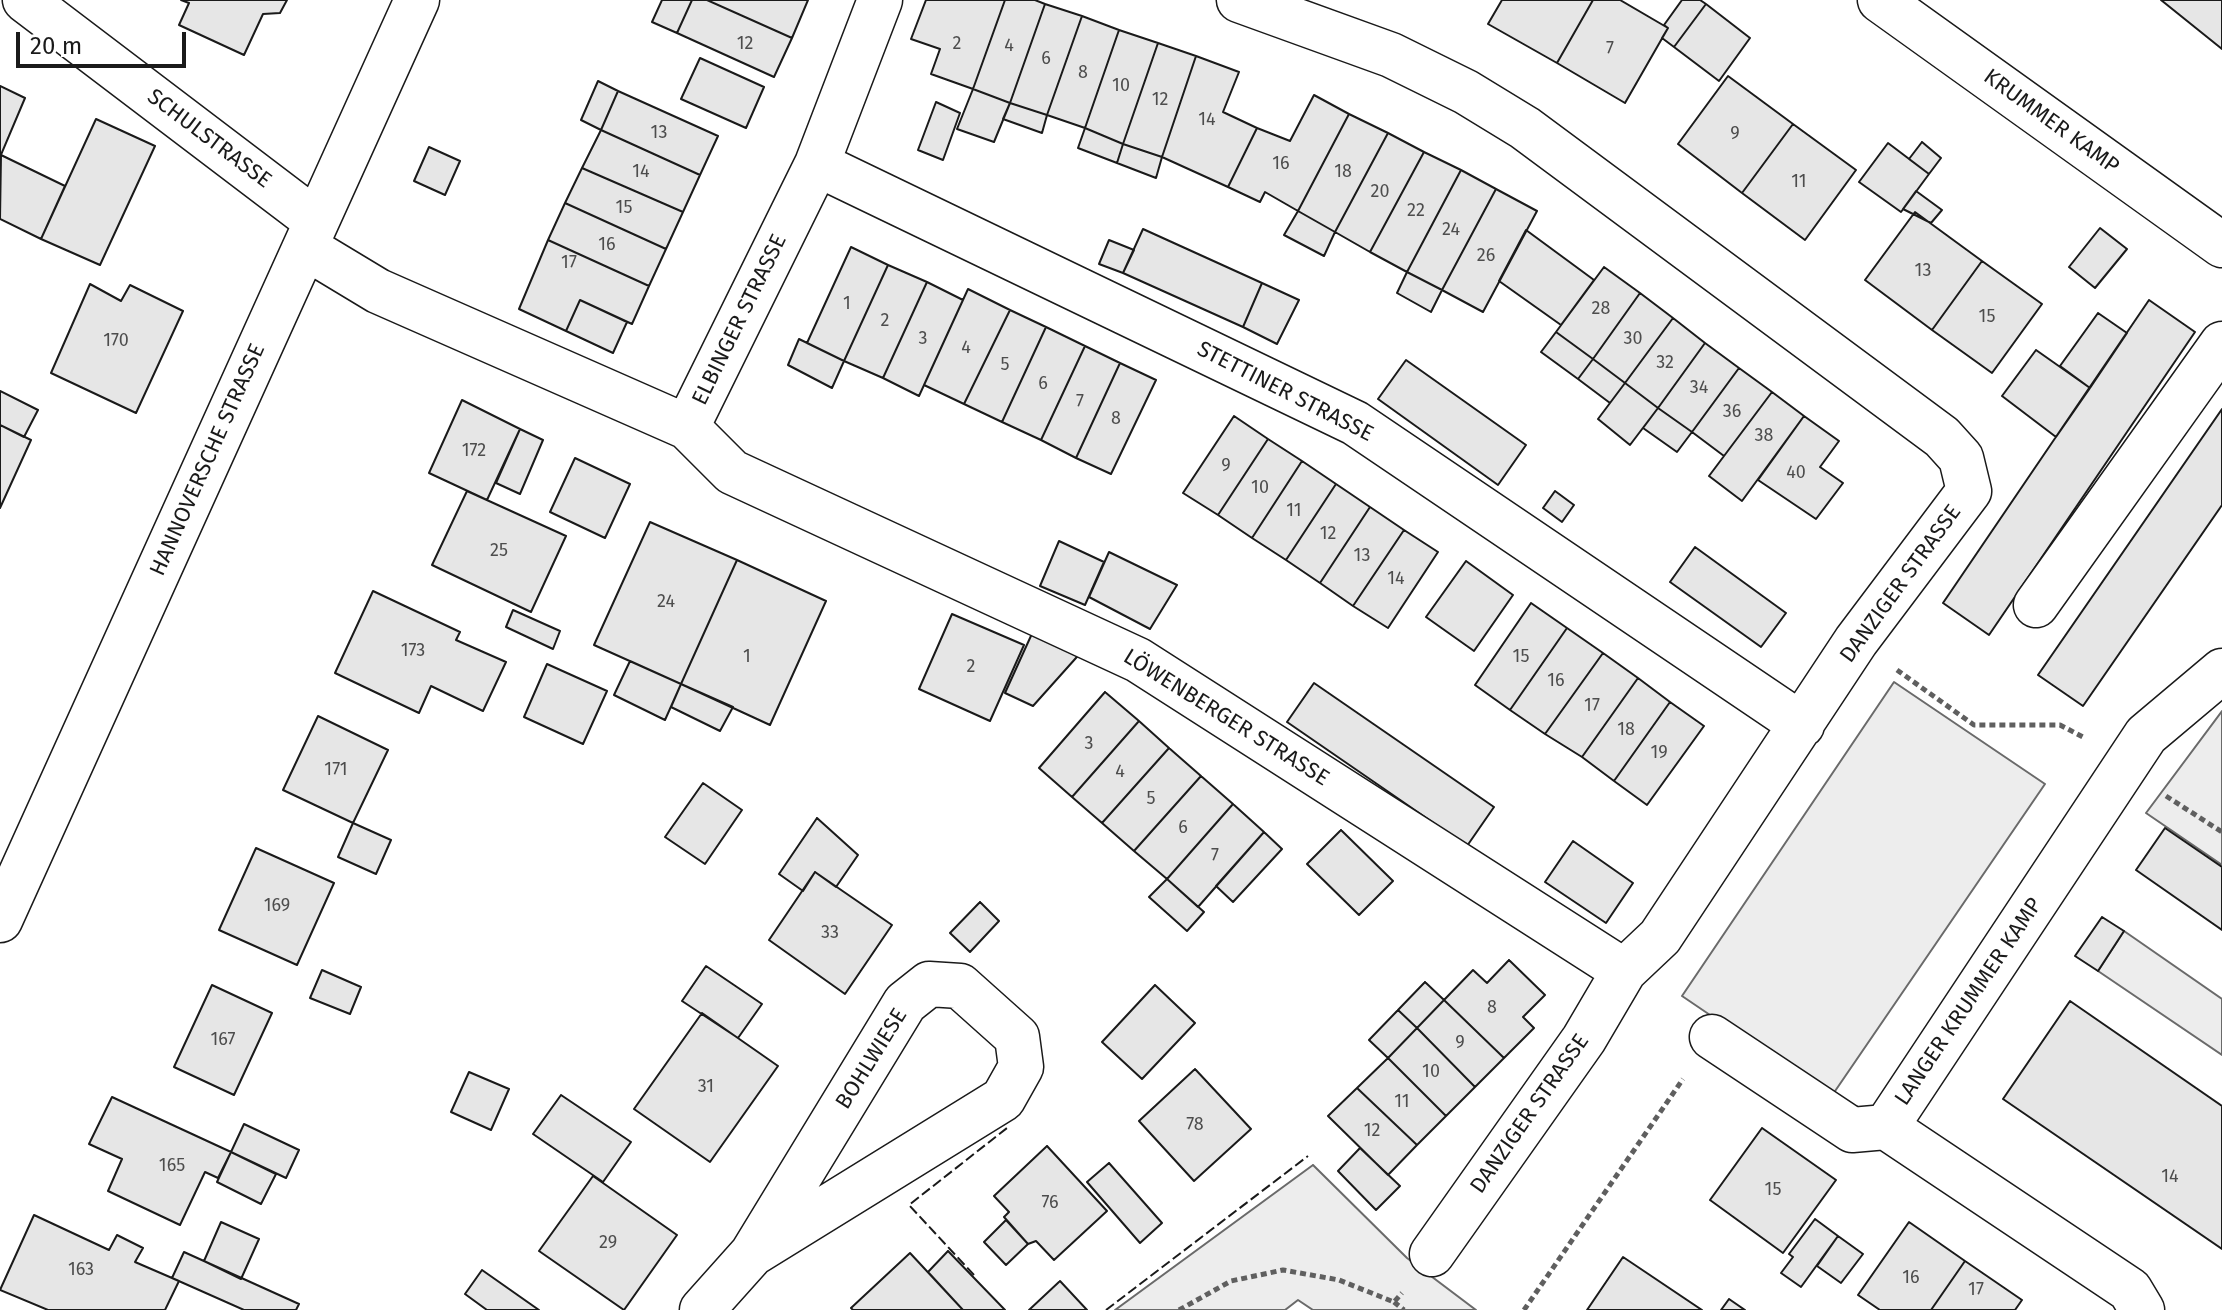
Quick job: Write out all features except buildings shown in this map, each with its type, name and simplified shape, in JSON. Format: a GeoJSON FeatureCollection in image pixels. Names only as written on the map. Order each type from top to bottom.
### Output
{"type":"FeatureCollection","features":[{"type":"Feature","properties":{"kind":"street","name":"SCHULSTRASSE"},"geometry":{"type":"LineString","coordinates":[[25,0],[310,234]]}},
{"type":"Feature","properties":{"kind":"street","name":"HANNOVERSCHE STRASSE"},"geometry":{"type":"LineString","coordinates":[[0,920],[417,0]]}},
{"type":"Feature","properties":{"kind":"street","name":"ELBINGER STRASSE"},"geometry":{"type":"LineString","coordinates":[[310,234],[378,291],[687,427],[817,164],[880,0]]}},
{"type":"Feature","properties":{"kind":"street","name":"DANZIGER STRASSE"},"geometry":{"type":"LineString","coordinates":[[1239,0],[1391,55],[1466,92],[1525,128],[1942,437],[1961,458],[1969,491],[1856,641],[1660,937],[1624,971],[1584,1039],[1432,1254]]}},
{"type":"Feature","properties":{"kind":"street","name":"KRUMMER KAMP"},"geometry":{"type":"LineString","coordinates":[[1880,0],[2222,245]]}},
{"type":"Feature","properties":{"kind":"street","name":"STETTINER STRASSE"},"geometry":{"type":"LineString","coordinates":[[817,164],[1355,423],[1802,725]]}},
{"type":"Feature","properties":{"kind":"street"},"geometry":{"type":"LineString","coordinates":[[2036,605],[2222,344]]}},
{"type":"Feature","properties":{"kind":"street","name":"LÖWENBERGER STRASSE"},"geometry":{"type":"LineString","coordinates":[[687,427],[732,472],[1138,660],[1624,971]]}},
{"type":"Feature","properties":{"kind":"street","name":"LANGER KRUMMER KAMP"},"geometry":{"type":"LineString","coordinates":[[2142,1310],[2130,1290],[1886,1127],[2146,735],[2222,671]]}},
{"type":"Feature","properties":{"kind":"street","name":"BOHLWIESE"},"geometry":{"type":"LineString","coordinates":[[702,1310],[752,1254],[905,1003],[929,984],[960,986],[1017,1037],[1021,1067],[1003,1099],[752,1254]]}},
{"type":"Feature","properties":{"kind":"street"},"geometry":{"type":"LineString","coordinates":[[1712,1037],[1852,1130],[1886,1127]]}},
{"type":"Feature","properties":{"kind":"path"},"geometry":{"type":"LineString","coordinates":[[1856,641],[1974,725],[2060,725],[2127,762],[2155,789],[2222,832]]}},
{"type":"Feature","properties":{"kind":"path"},"geometry":{"type":"LineString","coordinates":[[1524,1310],[1712,1037]]}},
{"type":"Feature","properties":{"kind":"path"},"geometry":{"type":"LineString","coordinates":[[1394,1302],[1432,1254]]}},
{"type":"Feature","properties":{"kind":"path"},"geometry":{"type":"LineString","coordinates":[[1179,1310],[1231,1281],[1283,1270],[1339,1280],[1394,1302],[1404,1310]]}},
{"type":"Feature","properties":{"kind":"shaded area"},"geometry":{"type":"Polygon","coordinates":[[[1894,682],[2045,784],[1831,1097],[1682,996],[1894,682]]]}},
{"type":"Feature","properties":{"kind":"shaded area"},"geometry":{"type":"Polygon","coordinates":[[[2222,711],[2222,865],[2146,813],[2222,711]]]}},
{"type":"Feature","properties":{"kind":"shaded area"},"geometry":{"type":"Polygon","coordinates":[[[2124,931],[2222,999],[2222,1055],[2098,971],[2124,931]]]}},
{"type":"Feature","properties":{"kind":"shaded area"},"geometry":{"type":"Polygon","coordinates":[[[1313,1165],[1407,1258],[1476,1310],[1313,1310],[1298,1300],[1285,1310],[1115,1310],[1313,1165]]]}},
{"type":"Feature","properties":{"kind":"fence"},"geometry":{"type":"LineString","coordinates":[[974,1275],[909,1205],[1007,1128]]}},
{"type":"Feature","properties":{"kind":"fence"},"geometry":{"type":"LineString","coordinates":[[1106,1310],[1308,1156]]}}]}
